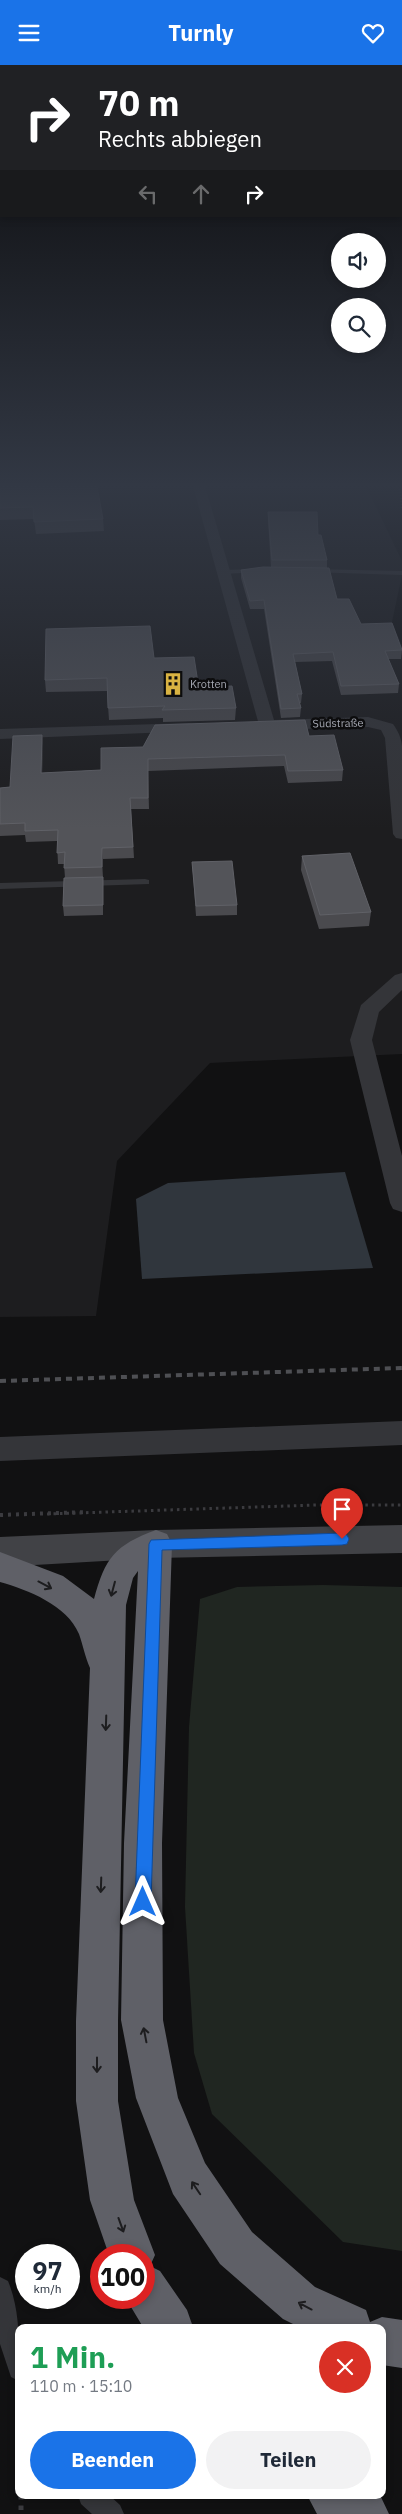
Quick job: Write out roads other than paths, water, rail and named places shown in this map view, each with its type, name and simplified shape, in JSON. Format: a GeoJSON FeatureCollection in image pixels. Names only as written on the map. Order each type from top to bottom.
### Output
{"type":"FeatureCollection","features":[{"type":"Feature","properties":{"kind":"highway"},"geometry":{"type":"LineString","coordinates":[[128,2244],[112,2200],[97,2101],[97,2021],[109,1605],[119,1568],[135,1553],[156,1544],[143,1843],[142,2020],[157,2098],[189,2177],[236,2248],[300,2303],[343,2324]]}},
{"type":"Feature","properties":{"kind":"highway"},"geometry":{"type":"LineString","coordinates":[[0,1567],[37,1580],[75,1604],[91,1623],[107,1674]]}},
{"type":"Feature","properties":{"kind":"highway"},"geometry":{"type":"LineString","coordinates":[[155,2304],[168,2324]]}},
{"type":"Feature","properties":{"kind":"highway"},"geometry":{"type":"LineString","coordinates":[[386,2342],[402,2344]]}},
{"type":"Feature","properties":{"kind":"highway"},"geometry":{"type":"LineString","coordinates":[[339,2499],[364,2514]]}},
{"type":"Feature","properties":{"kind":"main road"},"geometry":{"type":"LineString","coordinates":[[0,1552],[156,1544],[402,1539]]}},
{"type":"Feature","properties":{"kind":"street"},"geometry":{"type":"LineString","coordinates":[[231,600],[267,725]]}},
{"type":"Feature","properties":{"kind":"street","name":"Südstraße"},"geometry":{"type":"LineString","coordinates":[[247,726],[368,722],[387,727],[393,738],[402,834]]}},
{"type":"Feature","properties":{"kind":"street"},"geometry":{"type":"LineString","coordinates":[[0,734],[208,727]]}},
{"type":"Feature","properties":{"kind":"street"},"geometry":{"type":"LineString","coordinates":[[400,982],[370,1010],[361,1040],[402,1203]]}},
{"type":"Feature","properties":{"kind":"street"},"geometry":{"type":"LineString","coordinates":[[0,1449],[402,1433]]}},
{"type":"Feature","properties":{"kind":"lane"},"geometry":{"type":"LineString","coordinates":[[0,885],[145,882]]}},
{"type":"Feature","properties":{"kind":"lane"},"geometry":{"type":"LineString","coordinates":[[0,2289],[6,2324],[15,2355]]}},
{"type":"Feature","properties":{"kind":"lane"},"geometry":{"type":"LineString","coordinates":[[94,2499],[111,2514]]}},
{"type":"Feature","properties":{"kind":"railway"},"geometry":{"type":"LineString","coordinates":[[0,1381],[402,1368]]}},
{"type":"Feature","properties":{"kind":"place","name":"Krotten"},"geometry":{"type":"Point","coordinates":[173,684]}}]}
